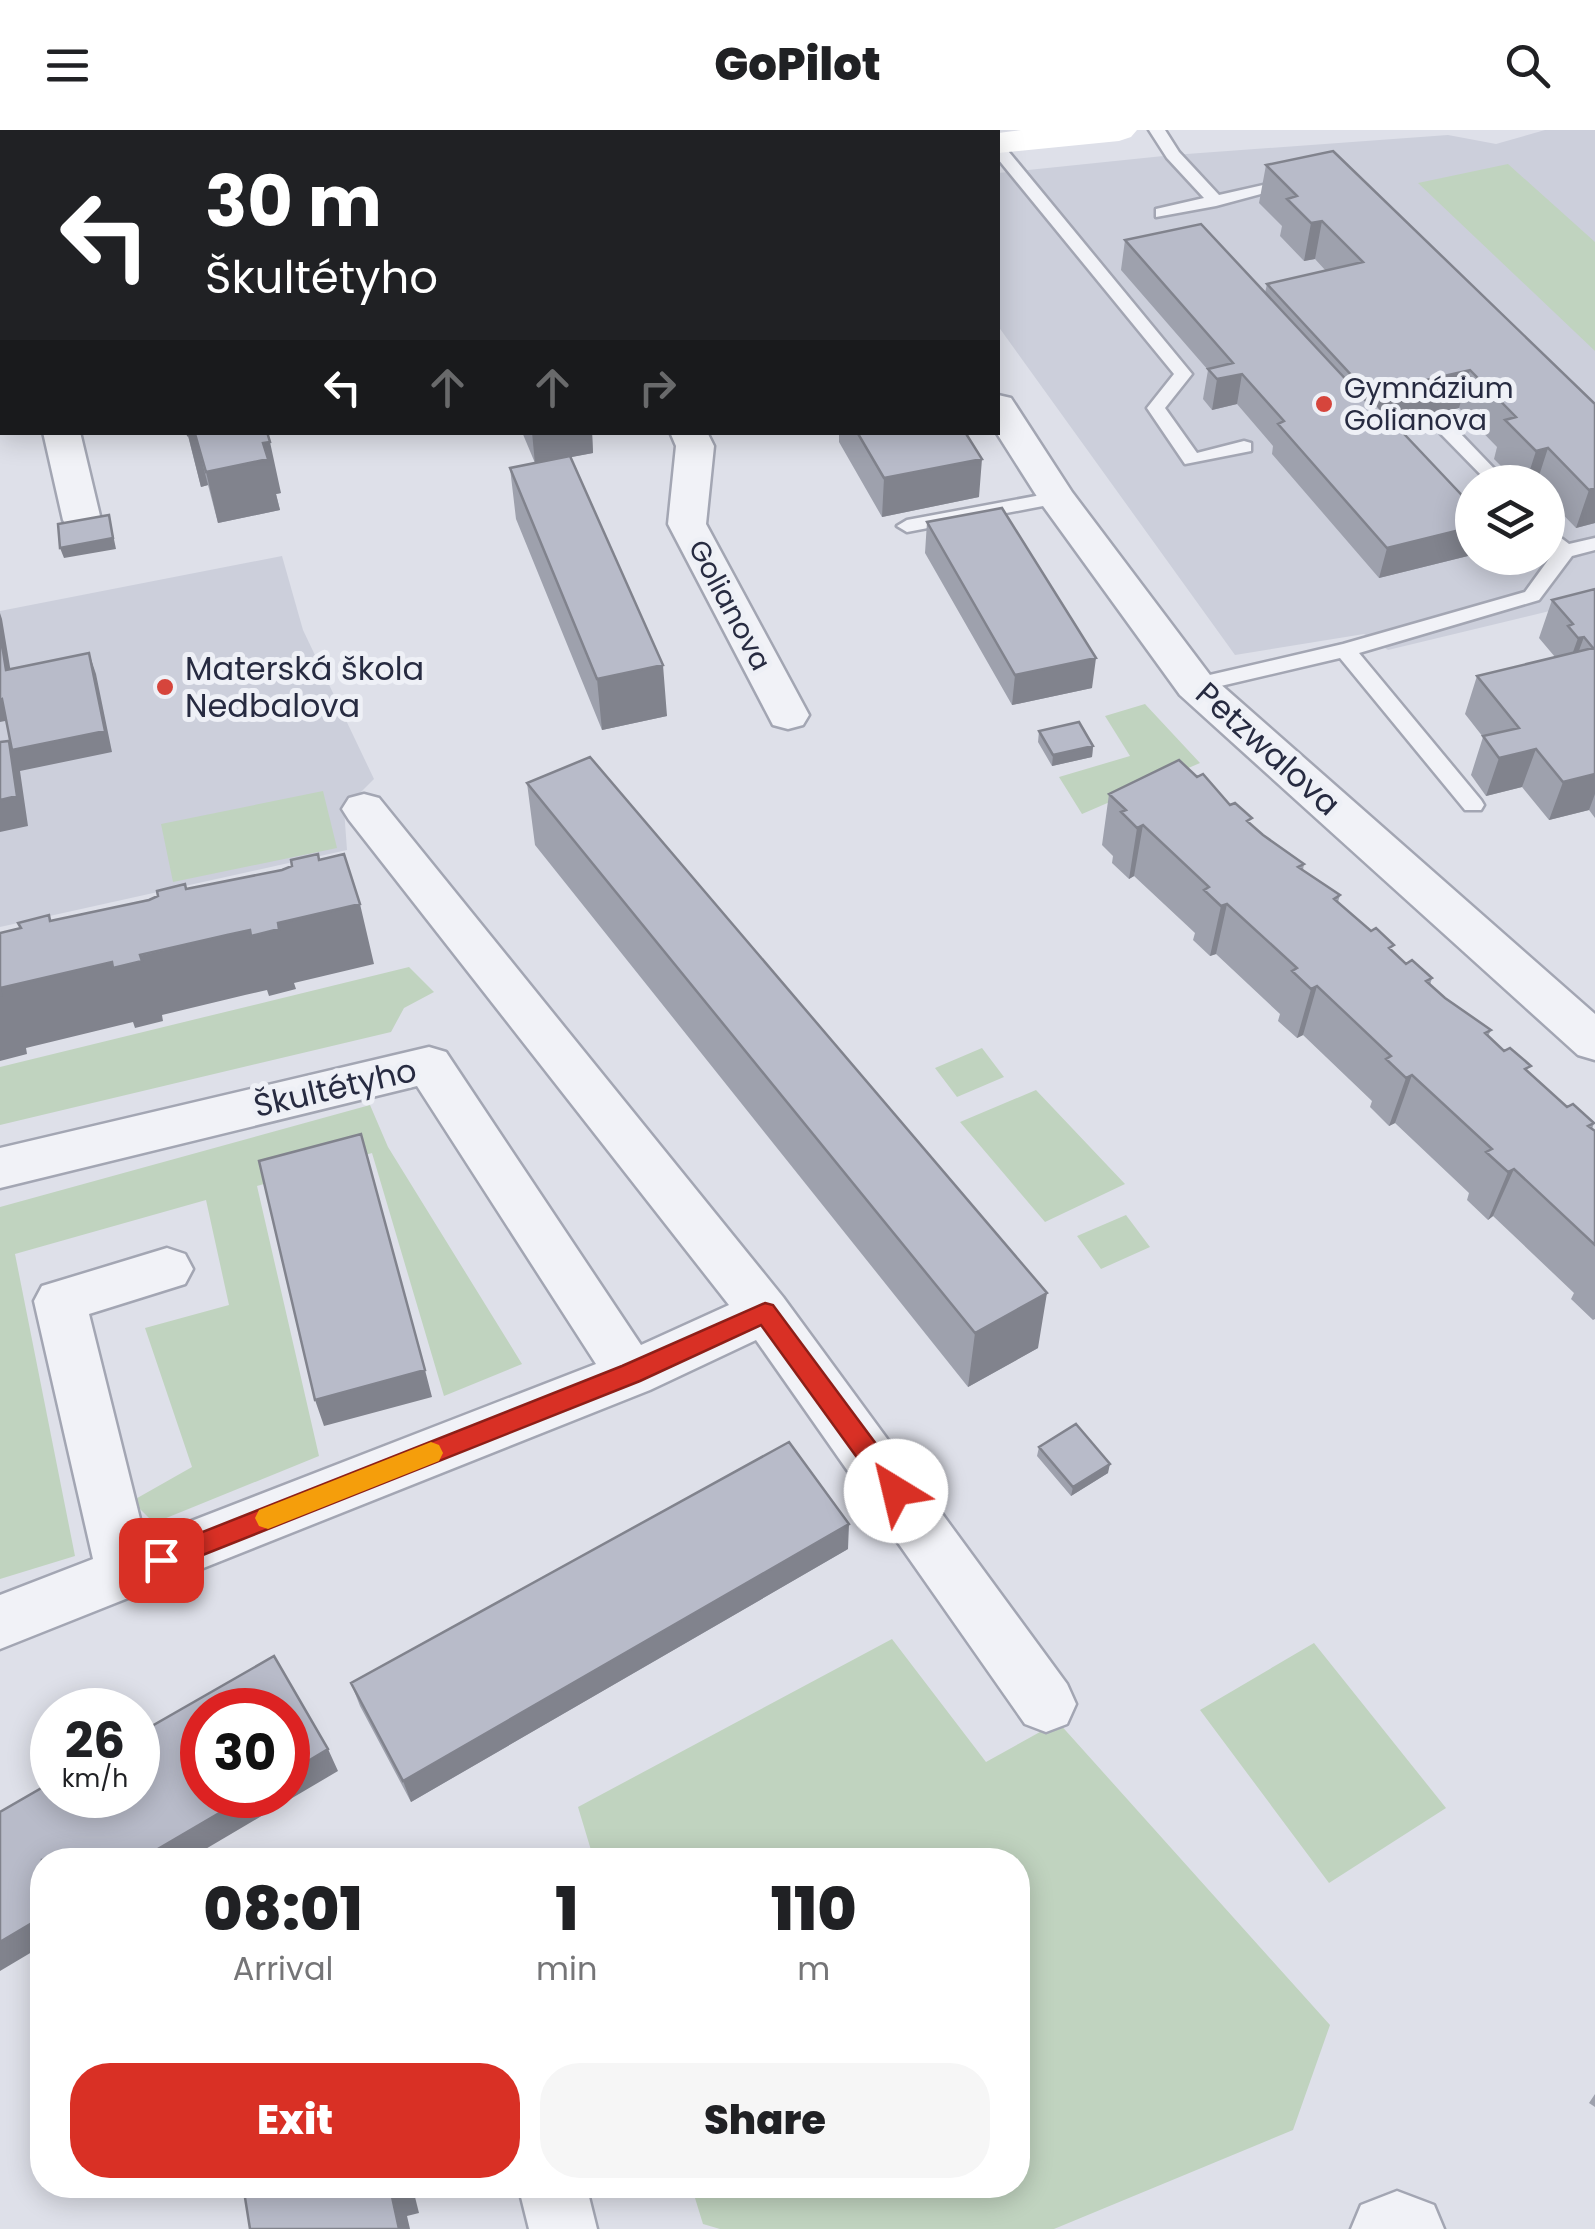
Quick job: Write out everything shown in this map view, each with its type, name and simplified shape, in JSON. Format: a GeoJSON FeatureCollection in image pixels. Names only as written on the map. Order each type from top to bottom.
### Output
{"type":"FeatureCollection","features":[{"type":"Feature","properties":{"kind":"street"},"geometry":{"type":"LineString","coordinates":[[1000,146],[1119,130]]}},
{"type":"Feature","properties":{"kind":"street","name":"Petzwalova"},"geometry":{"type":"LineString","coordinates":[[1000,409],[1057,498],[1195,685],[1595,1042]]}},
{"type":"Feature","properties":{"kind":"street"},"geometry":{"type":"LineString","coordinates":[[62,435],[82,520]]}},
{"type":"Feature","properties":{"kind":"street","name":"Golianova"},"geometry":{"type":"LineString","coordinates":[[690,435],[695,446],[688,524],[788,715]]}},
{"type":"Feature","properties":{"kind":"street"},"geometry":{"type":"LineString","coordinates":[[364,809],[765,1312],[1046,1704]]}},
{"type":"Feature","properties":{"kind":"street","name":"Škultétyho"},"geometry":{"type":"LineString","coordinates":[[0,1168],[430,1064],[631,1374]]}},
{"type":"Feature","properties":{"kind":"street"},"geometry":{"type":"LineString","coordinates":[[124,1574],[60,1301],[166,1268]]}},
{"type":"Feature","properties":{"kind":"street"},"geometry":{"type":"LineString","coordinates":[[0,1622],[631,1374],[765,1312]]}},
{"type":"Feature","properties":{"kind":"street"},"geometry":{"type":"LineString","coordinates":[[555,2198],[562,2229]]}},
{"type":"Feature","properties":{"kind":"street"},"geometry":{"type":"LineString","coordinates":[[1384,2229],[1396,2225],[1410,2229]]}},
{"type":"Feature","properties":{"kind":"lane"},"geometry":{"type":"LineString","coordinates":[[1157,130],[1173,155],[1216,200]]}},
{"type":"Feature","properties":{"kind":"lane"},"geometry":{"type":"LineString","coordinates":[[1000,148],[1183,374],[1156,408],[1192,460],[1244,447]]}},
{"type":"Feature","properties":{"kind":"lane"},"geometry":{"type":"LineString","coordinates":[[1162,213],[1309,180]]}},
{"type":"Feature","properties":{"kind":"lane"},"geometry":{"type":"LineString","coordinates":[[1450,434],[1481,465]]}},
{"type":"Feature","properties":{"kind":"lane"},"geometry":{"type":"LineString","coordinates":[[907,526],[1057,498]]}},
{"type":"Feature","properties":{"kind":"lane"},"geometry":{"type":"LineString","coordinates":[[1565,552],[1595,544]]}},
{"type":"Feature","properties":{"kind":"lane"},"geometry":{"type":"LineString","coordinates":[[1195,685],[1345,650],[1532,596],[1547,575]]}},
{"type":"Feature","properties":{"kind":"lane"},"geometry":{"type":"LineString","coordinates":[[1345,650],[1473,804]]}},
{"type":"Feature","properties":{"kind":"shaded area","name":"Gymnázium Golianova"},"geometry":{"type":"Polygon","coordinates":[[[1545,130],[1595,130],[1595,600],[1388,650],[1364,634],[1235,655],[1000,329],[1000,173],[1173,155],[1448,135],[1496,144],[1545,130]]]}},
{"type":"Feature","properties":{"kind":"shaded area","name":"Materská škola Nedbalova"},"geometry":{"type":"Polygon","coordinates":[[[282,556],[303,630],[374,779],[344,809],[347,850],[0,927],[0,611],[282,556]]]}},
{"type":"Feature","properties":{"kind":"green space"},"geometry":{"type":"Polygon","coordinates":[[[1508,164],[1595,242],[1595,351],[1418,183],[1508,164]]]}},
{"type":"Feature","properties":{"kind":"green space"},"geometry":{"type":"Polygon","coordinates":[[[1145,704],[1200,763],[1082,814],[1059,777],[1130,756],[1105,716],[1145,704]]]}},
{"type":"Feature","properties":{"kind":"green space"},"geometry":{"type":"Polygon","coordinates":[[[323,791],[337,848],[173,882],[161,824],[323,791]]]}},
{"type":"Feature","properties":{"kind":"green space"},"geometry":{"type":"Polygon","coordinates":[[[409,967],[434,992],[404,1008],[391,1032],[0,1125],[0,1067],[409,967]]]}},
{"type":"Feature","properties":{"kind":"green space"},"geometry":{"type":"Polygon","coordinates":[[[982,1048],[1004,1077],[957,1097],[935,1068],[982,1048]]]}},
{"type":"Feature","properties":{"kind":"green space"},"geometry":{"type":"Polygon","coordinates":[[[1036,1090],[1125,1184],[1045,1222],[960,1122],[1036,1090]]]}},
{"type":"Feature","properties":{"kind":"green space"},"geometry":{"type":"Polygon","coordinates":[[[370,1105],[388,1147],[522,1364],[444,1396],[372,1153],[257,1186],[319,1456],[154,1523],[132,1501],[192,1467],[145,1328],[229,1305],[206,1200],[15,1254],[75,1556],[0,1579],[0,1207],[370,1105]]]}},
{"type":"Feature","properties":{"kind":"green space"},"geometry":{"type":"Polygon","coordinates":[[[1126,1215],[1150,1247],[1101,1269],[1077,1236],[1126,1215]]]}},
{"type":"Feature","properties":{"kind":"green space"},"geometry":{"type":"Polygon","coordinates":[[[892,1639],[986,1762],[1058,1722],[1330,2025],[1293,2130],[1054,2229],[720,2229],[703,2224],[695,2198],[1030,2198],[1030,1848],[590,1848],[578,1807],[892,1639]]]}},
{"type":"Feature","properties":{"kind":"green space"},"geometry":{"type":"Polygon","coordinates":[[[1314,1643],[1446,1808],[1329,1883],[1200,1710],[1314,1643]]]}},
{"type":"Feature","properties":{"kind":"building"},"geometry":{"type":"Polygon","coordinates":[[[1333,151],[1595,404],[1595,488],[1589,490],[1548,448],[1536,451],[1505,420],[1516,417],[1470,370],[1368,393],[1267,284],[1363,262],[1322,221],[1311,223],[1287,199],[1297,196],[1266,165],[1333,151]]]}},
{"type":"Feature","properties":{"kind":"building"},"geometry":{"type":"Polygon","coordinates":[[[1201,224],[1366,401],[1372,400],[1455,488],[1455,531],[1387,548],[1278,424],[1284,421],[1242,374],[1217,379],[1208,369],[1233,363],[1125,240],[1201,224]]]}},
{"type":"Feature","properties":{"kind":"building"},"geometry":{"type":"Polygon","coordinates":[[[195,435],[268,435],[270,442],[263,443],[268,459],[206,472],[195,435]]]}},
{"type":"Feature","properties":{"kind":"building"},"geometry":{"type":"Polygon","coordinates":[[[859,435],[967,435],[982,459],[884,478],[859,435]]]}},
{"type":"Feature","properties":{"kind":"building"},"geometry":{"type":"Polygon","coordinates":[[[570,456],[663,665],[597,679],[510,468],[570,456]]]}},
{"type":"Feature","properties":{"kind":"building"},"geometry":{"type":"Polygon","coordinates":[[[1002,508],[1096,658],[1015,675],[927,522],[1002,508]]]}},
{"type":"Feature","properties":{"kind":"building"},"geometry":{"type":"Polygon","coordinates":[[[109,515],[113,538],[60,548],[58,524],[109,515]]]}},
{"type":"Feature","properties":{"kind":"building"},"geometry":{"type":"Polygon","coordinates":[[[1595,589],[1595,774],[1563,782],[1536,749],[1499,758],[1483,736],[1519,728],[1477,676],[1593,648],[1584,637],[1578,638],[1568,626],[1573,624],[1552,600],[1595,589]]]}},
{"type":"Feature","properties":{"kind":"building"},"geometry":{"type":"Polygon","coordinates":[[[0,632],[6,670],[89,653],[105,731],[12,750],[0,700],[0,632]]]}},
{"type":"Feature","properties":{"kind":"building"},"geometry":{"type":"Polygon","coordinates":[[[1079,722],[1093,746],[1053,755],[1039,731],[1079,722]]]}},
{"type":"Feature","properties":{"kind":"building"},"geometry":{"type":"Polygon","coordinates":[[[9,741],[17,796],[0,800],[0,742],[9,741]]]}},
{"type":"Feature","properties":{"kind":"building"},"geometry":{"type":"Polygon","coordinates":[[[590,757],[1047,1293],[975,1333],[527,783],[590,757]]]}},
{"type":"Feature","properties":{"kind":"building"},"geometry":{"type":"Polygon","coordinates":[[[1179,760],[1197,777],[1203,774],[1230,805],[1235,803],[1252,818],[1247,821],[1304,864],[1298,867],[1340,895],[1334,899],[1371,931],[1376,928],[1406,964],[1412,960],[1432,978],[1426,981],[1445,998],[1491,1030],[1485,1033],[1504,1051],[1510,1048],[1531,1066],[1525,1069],[1567,1107],[1573,1104],[1594,1123],[1588,1126],[1595,1131],[1595,1245],[1514,1169],[1508,1172],[1486,1152],[1492,1149],[1412,1075],[1406,1078],[1386,1059],[1391,1056],[1317,986],[1311,989],[1292,971],[1297,968],[1227,904],[1221,906],[1204,890],[1209,887],[1143,825],[1137,828],[1121,812],[1126,810],[1109,794],[1179,760]]]}},
{"type":"Feature","properties":{"kind":"building"},"geometry":{"type":"Polygon","coordinates":[[[318,854],[319,860],[344,854],[360,904],[278,923],[279,929],[251,936],[250,930],[140,955],[142,961],[113,968],[112,962],[0,988],[0,933],[21,928],[18,923],[49,915],[50,921],[149,900],[158,896],[157,891],[185,884],[186,889],[282,870],[292,866],[291,860],[318,854]]]}},
{"type":"Feature","properties":{"kind":"building"},"geometry":{"type":"Polygon","coordinates":[[[361,1134],[425,1370],[315,1400],[259,1161],[361,1134]]]}},
{"type":"Feature","properties":{"kind":"building"},"geometry":{"type":"Polygon","coordinates":[[[1076,1424],[1110,1464],[1073,1487],[1039,1447],[1076,1424]]]}},
{"type":"Feature","properties":{"kind":"building"},"geometry":{"type":"Polygon","coordinates":[[[789,1442],[849,1524],[403,1781],[351,1683],[789,1442]]]}},
{"type":"Feature","properties":{"kind":"building"},"geometry":{"type":"Polygon","coordinates":[[[274,1656],[293,1688],[218,1688],[274,1656]]]}},
{"type":"Feature","properties":{"kind":"building"},"geometry":{"type":"Polygon","coordinates":[[[180,1710],[180,1818],[211,1818],[159,1848],[30,1848],[30,1924],[0,1942],[0,1812],[30,1795],[30,1818],[160,1818],[160,1721],[180,1710]]]}},
{"type":"Feature","properties":{"kind":"building"},"geometry":{"type":"Polygon","coordinates":[[[310,1718],[328,1749],[310,1760],[310,1718]]]}},
{"type":"Feature","properties":{"kind":"building"},"geometry":{"type":"Polygon","coordinates":[[[245,2198],[392,2198],[399,2229],[250,2229],[245,2198]]]}},
{"type":"Feature","properties":{"kind":"slow traffic"},"geometry":{"type":"LineString","coordinates":[[268,1518],[431,1453]]}},
{"type":"Feature","properties":{"kind":"place","name":"Gymnázium Golianova"},"geometry":{"type":"Point","coordinates":[1324,404]}},
{"type":"Feature","properties":{"kind":"place","name":"Materská škola Nedbalova"},"geometry":{"type":"Point","coordinates":[165,687]}},
{"type":"Feature","properties":{"kind":"route"},"geometry":{"type":"LineString","coordinates":[[161,1560],[631,1374],[765,1312],[896,1491]]}}]}
